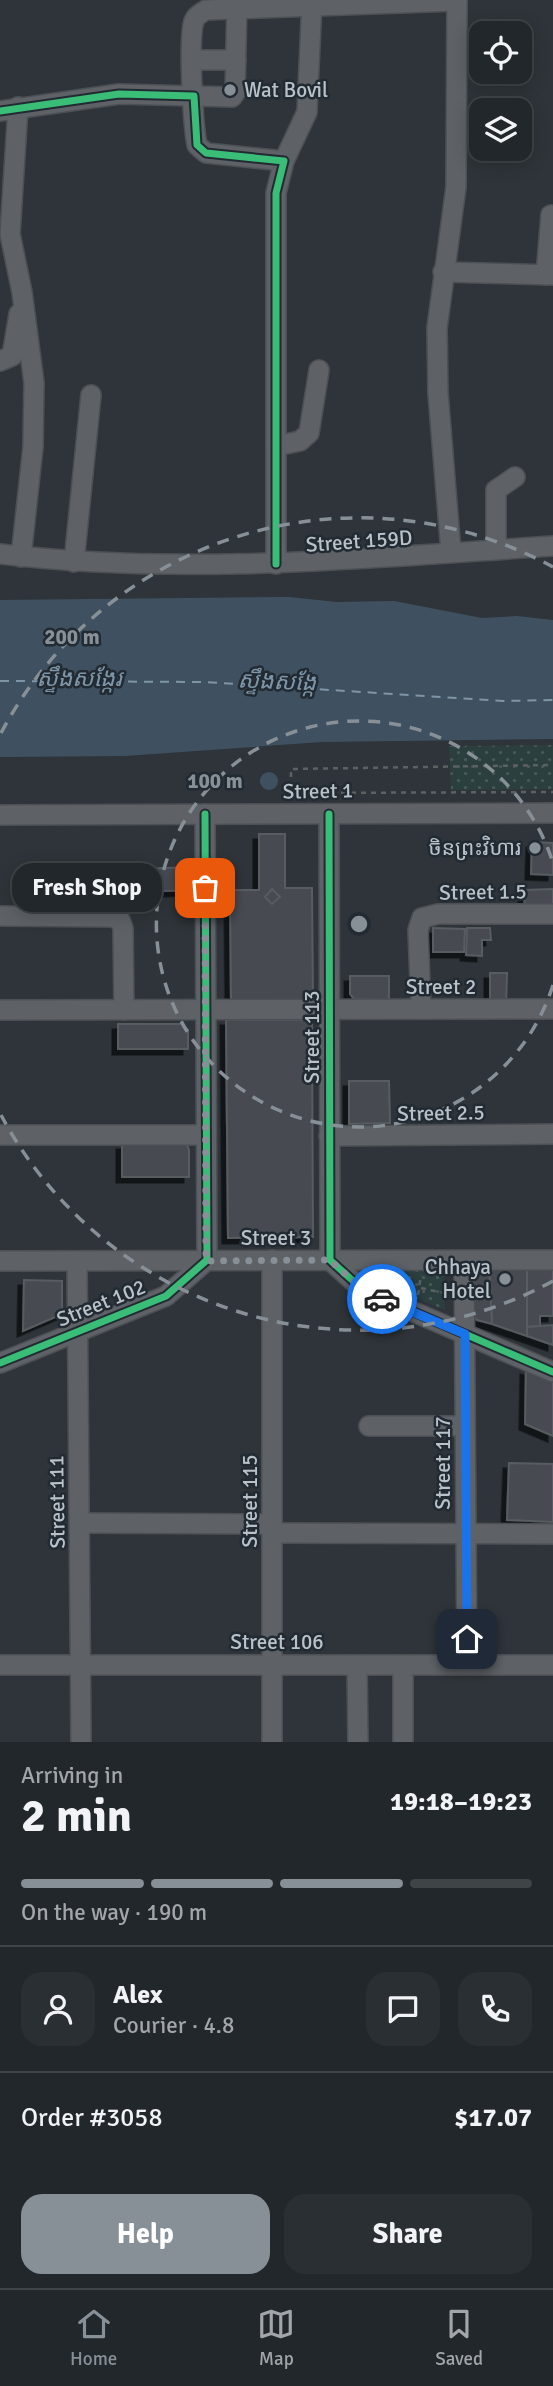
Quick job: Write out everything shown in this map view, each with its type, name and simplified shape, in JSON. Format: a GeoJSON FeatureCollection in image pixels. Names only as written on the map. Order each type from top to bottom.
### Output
{"type":"FeatureCollection","features":[{"type":"Feature","properties":{"kind":"street"},"geometry":{"type":"LineString","coordinates":[[284,161],[206,153],[197,145],[193,60],[194,22],[198,15],[206,10],[237,4],[457,1],[456,187],[437,328],[438,393],[451,552]]}},
{"type":"Feature","properties":{"kind":"street"},"geometry":{"type":"LineString","coordinates":[[276,564],[276,193],[284,161],[307,112],[312,3]]}},
{"type":"Feature","properties":{"kind":"street"},"geometry":{"type":"LineString","coordinates":[[21,557],[33,447],[34,383],[22,292],[10,233],[9,109],[119,94],[232,97],[235,93],[237,4]]}},
{"type":"Feature","properties":{"kind":"street"},"geometry":{"type":"LineString","coordinates":[[193,60],[236,60]]}},
{"type":"Feature","properties":{"kind":"street"},"geometry":{"type":"LineString","coordinates":[[443,272],[550,275],[551,215]]}},
{"type":"Feature","properties":{"kind":"street"},"geometry":{"type":"LineString","coordinates":[[0,360],[12,356],[22,292]]}},
{"type":"Feature","properties":{"kind":"street"},"geometry":{"type":"LineString","coordinates":[[276,446],[300,441],[309,433],[319,370]]}},
{"type":"Feature","properties":{"kind":"street"},"geometry":{"type":"LineString","coordinates":[[75,562],[91,395]]}},
{"type":"Feature","properties":{"kind":"street"},"geometry":{"type":"LineString","coordinates":[[496,550],[496,490],[515,477]]}},
{"type":"Feature","properties":{"kind":"street","name":"Street 159D"},"geometry":{"type":"LineString","coordinates":[[0,554],[75,562],[205,566],[553,546]]}},
{"type":"Feature","properties":{"kind":"street","name":"Street 1"},"geometry":{"type":"LineString","coordinates":[[0,815],[553,813]]}},
{"type":"Feature","properties":{"kind":"street"},"geometry":{"type":"LineString","coordinates":[[205,814],[206,1261]]}},
{"type":"Feature","properties":{"kind":"street","name":"Street 113"},"geometry":{"type":"LineString","coordinates":[[329,814],[330,1260]]}},
{"type":"Feature","properties":{"kind":"street","name":"Street 1.5"},"geometry":{"type":"LineString","coordinates":[[421,1009],[418,930],[422,918],[438,914],[553,914]]}},
{"type":"Feature","properties":{"kind":"street"},"geometry":{"type":"LineString","coordinates":[[0,916],[112,917],[120,920],[123,928],[124,1010]]}},
{"type":"Feature","properties":{"kind":"street","name":"Street 2"},"geometry":{"type":"LineString","coordinates":[[206,1010],[553,1009]]}},
{"type":"Feature","properties":{"kind":"street"},"geometry":{"type":"LineString","coordinates":[[0,1010],[206,1010]]}},
{"type":"Feature","properties":{"kind":"street","name":"Street 2.5"},"geometry":{"type":"LineString","coordinates":[[329,1136],[553,1134]]}},
{"type":"Feature","properties":{"kind":"street"},"geometry":{"type":"LineString","coordinates":[[0,1135],[206,1135]]}},
{"type":"Feature","properties":{"kind":"street","name":"Street 115"},"geometry":{"type":"LineString","coordinates":[[272,1260],[272,1742]]}},
{"type":"Feature","properties":{"kind":"street"},"geometry":{"type":"LineString","coordinates":[[330,1260],[363,1290],[553,1372]]}},
{"type":"Feature","properties":{"kind":"street","name":"Street 117"},"geometry":{"type":"LineString","coordinates":[[464,1260],[467,1665]]}},
{"type":"Feature","properties":{"kind":"street","name":"Street 3"},"geometry":{"type":"LineString","coordinates":[[0,1261],[553,1260]]}},
{"type":"Feature","properties":{"kind":"street","name":"Street 111"},"geometry":{"type":"LineString","coordinates":[[77,1261],[81,1742]]}},
{"type":"Feature","properties":{"kind":"street","name":"Street 102"},"geometry":{"type":"LineString","coordinates":[[0,1363],[166,1296],[206,1261]]}},
{"type":"Feature","properties":{"kind":"street"},"geometry":{"type":"LineString","coordinates":[[369,1426],[465,1426]]}},
{"type":"Feature","properties":{"kind":"street"},"geometry":{"type":"LineString","coordinates":[[80,1523],[553,1534]]}},
{"type":"Feature","properties":{"kind":"street","name":"Street 106"},"geometry":{"type":"LineString","coordinates":[[0,1665],[553,1665]]}},
{"type":"Feature","properties":{"kind":"street"},"geometry":{"type":"LineString","coordinates":[[356,1665],[358,1742]]}},
{"type":"Feature","properties":{"kind":"street"},"geometry":{"type":"LineString","coordinates":[[403,1665],[403,1742]]}},
{"type":"Feature","properties":{"kind":"path"},"geometry":{"type":"LineString","coordinates":[[291,814],[291,769],[553,765]]}},
{"type":"Feature","properties":{"kind":"path"},"geometry":{"type":"LineString","coordinates":[[291,793],[553,792]]}},
{"type":"Feature","properties":{"kind":"path"},"geometry":{"type":"LineString","coordinates":[[411,1311],[421,1288],[421,1260]]}},
{"type":"Feature","properties":{"kind":"path"},"geometry":{"type":"LineString","coordinates":[[421,1288],[464,1297]]}},
{"type":"Feature","properties":{"kind":"shaded area"},"geometry":{"type":"Polygon","coordinates":[[[553,745],[553,789],[451,790],[449,746],[553,745]]]}},
{"type":"Feature","properties":{"kind":"shaded area"},"geometry":{"type":"Polygon","coordinates":[[[363,1269],[444,1269],[445,1310],[362,1276],[363,1269]]]}},
{"type":"Feature","properties":{"kind":"water","name":"ស្ទឹងសង្កែរ"},"geometry":{"type":"Polygon","coordinates":[[[289,597],[337,602],[394,601],[482,618],[517,616],[553,620],[553,739],[322,742],[125,756],[0,757],[0,600],[289,597]]]}},
{"type":"Feature","properties":{"kind":"water"},"geometry":{"type":"Polygon","coordinates":[[[269,772],[275,775],[278,781],[275,787],[269,790],[263,787],[260,781],[263,775],[269,772]]]}},
{"type":"Feature","properties":{"kind":"building"},"geometry":{"type":"Polygon","coordinates":[[[259,834],[285,834],[285,888],[312,888],[313,1001],[231,1001],[230,890],[259,890],[259,834]]]}},
{"type":"Feature","properties":{"kind":"building"},"geometry":{"type":"Polygon","coordinates":[[[532,842],[553,843],[553,875],[531,874],[532,842]]]}},
{"type":"Feature","properties":{"kind":"building"},"geometry":{"type":"Polygon","coordinates":[[[196,867],[197,890],[132,892],[131,869],[196,867]]]}},
{"type":"Feature","properties":{"kind":"building"},"geometry":{"type":"Polygon","coordinates":[[[272,889],[280,897],[272,904],[265,897],[272,889]]]}},
{"type":"Feature","properties":{"kind":"building"},"geometry":{"type":"Polygon","coordinates":[[[553,889],[553,910],[525,911],[524,890],[553,889]]]}},
{"type":"Feature","properties":{"kind":"building"},"geometry":{"type":"Polygon","coordinates":[[[433,928],[465,929],[464,952],[433,952],[433,928]]]}},
{"type":"Feature","properties":{"kind":"building"},"geometry":{"type":"Polygon","coordinates":[[[467,928],[490,928],[491,940],[482,940],[482,956],[466,955],[467,928]]]}},
{"type":"Feature","properties":{"kind":"building"},"geometry":{"type":"Polygon","coordinates":[[[490,973],[507,973],[506,1007],[490,1007],[490,973]]]}},
{"type":"Feature","properties":{"kind":"building"},"geometry":{"type":"Polygon","coordinates":[[[350,976],[389,976],[389,1000],[354,999],[350,994],[350,976]]]}},
{"type":"Feature","properties":{"kind":"building"},"geometry":{"type":"Polygon","coordinates":[[[226,1020],[312,1020],[313,1237],[228,1238],[226,1020]]]}},
{"type":"Feature","properties":{"kind":"building"},"geometry":{"type":"Polygon","coordinates":[[[118,1024],[181,1024],[188,1030],[188,1049],[118,1049],[118,1024]]]}},
{"type":"Feature","properties":{"kind":"building"},"geometry":{"type":"Polygon","coordinates":[[[349,1081],[389,1081],[390,1123],[349,1124],[349,1081]]]}},
{"type":"Feature","properties":{"kind":"building"},"geometry":{"type":"Polygon","coordinates":[[[122,1144],[187,1145],[189,1150],[189,1177],[122,1177],[122,1144]]]}},
{"type":"Feature","properties":{"kind":"building"},"geometry":{"type":"Polygon","coordinates":[[[527,1266],[527,1336],[492,1324],[489,1268],[527,1266]]]}},
{"type":"Feature","properties":{"kind":"building"},"geometry":{"type":"Polygon","coordinates":[[[527,1266],[553,1266],[553,1316],[540,1316],[540,1326],[527,1327],[527,1266]]]}},
{"type":"Feature","properties":{"kind":"building"},"geometry":{"type":"Polygon","coordinates":[[[489,1268],[492,1324],[477,1320],[472,1315],[474,1271],[489,1268]]]}},
{"type":"Feature","properties":{"kind":"building"},"geometry":{"type":"Polygon","coordinates":[[[24,1280],[62,1281],[62,1314],[23,1331],[24,1280]]]}},
{"type":"Feature","properties":{"kind":"building"},"geometry":{"type":"Polygon","coordinates":[[[553,1325],[553,1345],[527,1336],[527,1327],[553,1325]]]}},
{"type":"Feature","properties":{"kind":"building"},"geometry":{"type":"Polygon","coordinates":[[[526,1369],[553,1379],[553,1436],[525,1424],[526,1369]]]}},
{"type":"Feature","properties":{"kind":"building"},"geometry":{"type":"Polygon","coordinates":[[[509,1463],[553,1464],[553,1522],[507,1520],[509,1463]]]}},
{"type":"Feature","properties":{"kind":"ferry route"},"geometry":{"type":"LineString","coordinates":[[0,681],[205,682],[503,701],[553,700]]}},
{"type":"Feature","properties":{"kind":"cycle path"},"geometry":{"type":"LineString","coordinates":[[0,111],[119,94],[194,96],[197,145],[206,153],[284,161],[276,193],[276,564]]}},
{"type":"Feature","properties":{"kind":"cycle path"},"geometry":{"type":"LineString","coordinates":[[0,1363],[166,1296],[207,1260],[205,814]]}},
{"type":"Feature","properties":{"kind":"cycle path"},"geometry":{"type":"LineString","coordinates":[[329,814],[330,1260],[363,1290],[553,1372]]}},
{"type":"Feature","properties":{"kind":"way so far"},"geometry":{"type":"LineString","coordinates":[[205,888],[206,1261],[330,1260],[363,1290],[382,1299]]}},
{"type":"Feature","properties":{"kind":"place","name":"Wat Bovil"},"geometry":{"type":"Point","coordinates":[230,90]}},
{"type":"Feature","properties":{"kind":"place","name":"ចិនព្រះវិហារ"},"geometry":{"type":"Point","coordinates":[535,848]}},
{"type":"Feature","properties":{"kind":"place","name":"Fresh Shop"},"geometry":{"type":"Point","coordinates":[205,888]}},
{"type":"Feature","properties":{"kind":"place","name":"Chhaya Hotel"},"geometry":{"type":"Point","coordinates":[505,1279]}},
{"type":"Feature","properties":{"kind":"route"},"geometry":{"type":"LineString","coordinates":[[382,1299],[465,1334],[467,1639]]}},
{"type":"Feature","properties":{"kind":"water label","name":"ស្ទឹងសង្កែ"},"geometry":{"type":"Point","coordinates":[277,681]}}]}
